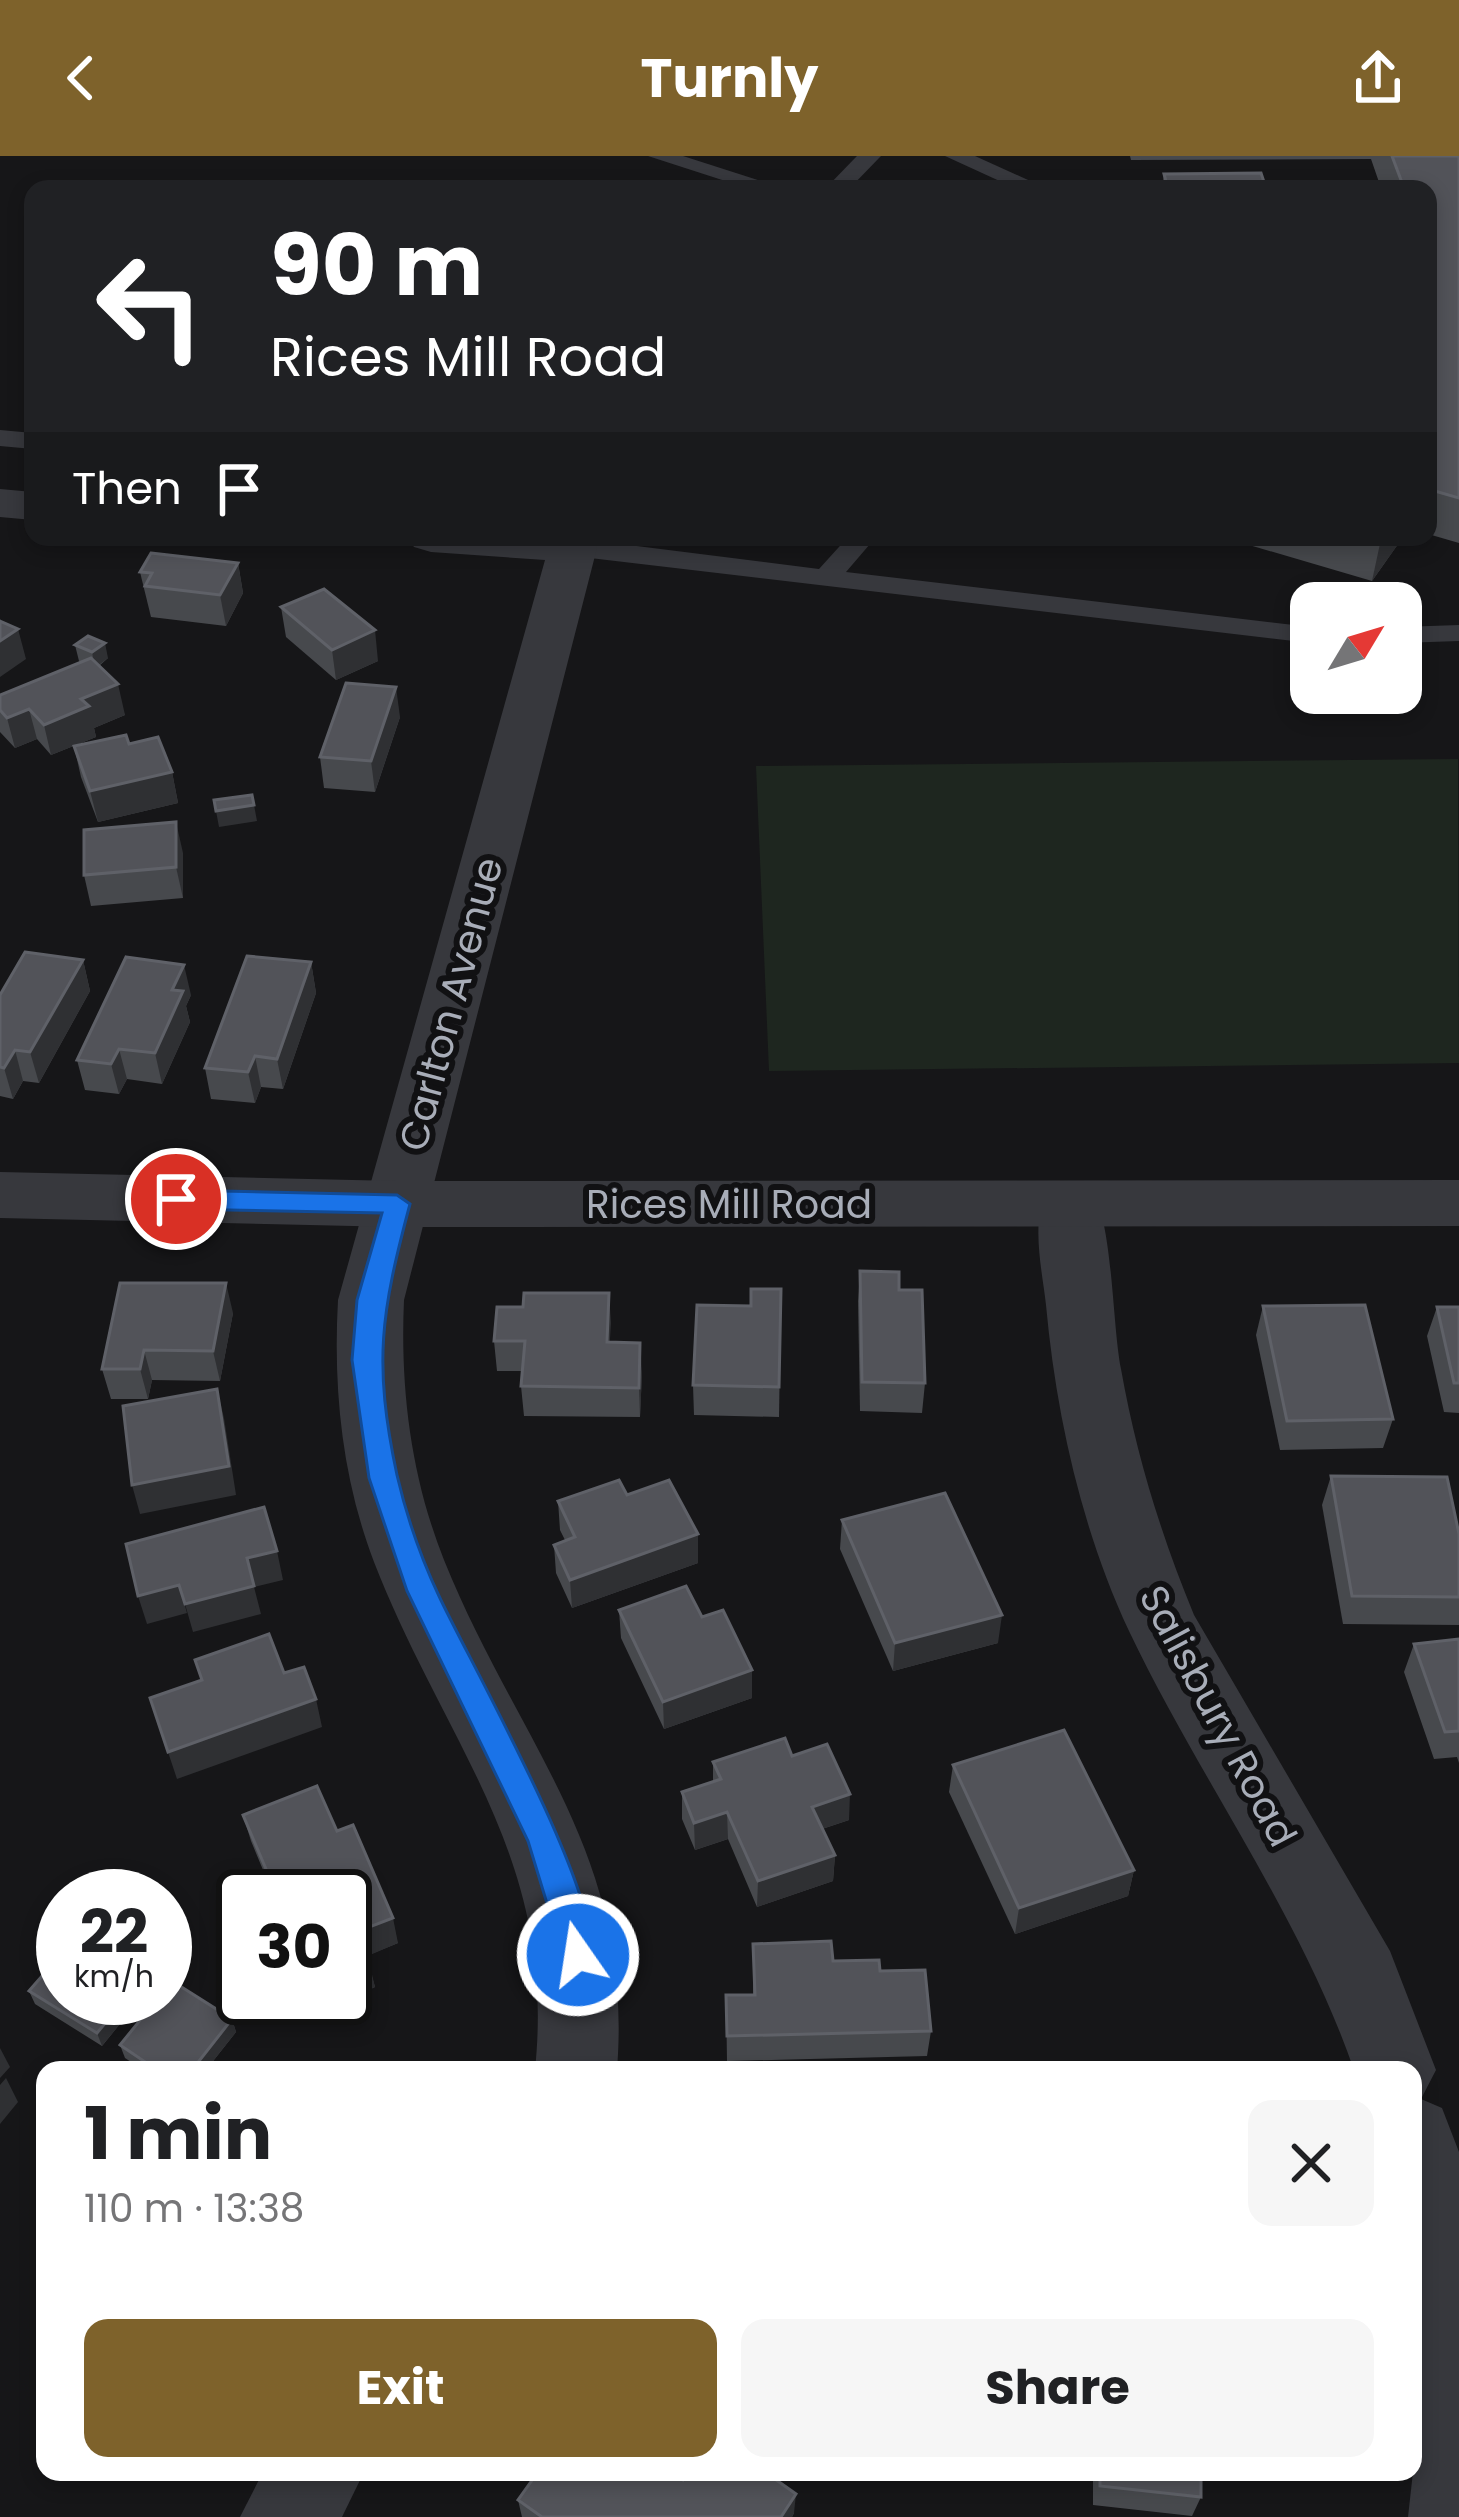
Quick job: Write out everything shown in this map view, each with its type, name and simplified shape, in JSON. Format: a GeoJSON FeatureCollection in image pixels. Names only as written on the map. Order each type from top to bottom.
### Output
{"type":"FeatureCollection","features":[{"type":"Feature","properties":{"kind":"street","name":"Carlton Avenue"},"geometry":{"type":"LineString","coordinates":[[574,546],[371,1300],[365,1360],[384,1478],[422,1591],[543,1839],[570,1912],[584,2005],[577,2061]]}},
{"type":"Feature","properties":{"kind":"street","name":"Rices Mill Road"},"geometry":{"type":"LineString","coordinates":[[0,1195],[397,1204],[1459,1203]]}},
{"type":"Feature","properties":{"kind":"street","name":"Salisbury Road"},"geometry":{"type":"LineString","coordinates":[[1070,1204],[1076,1322],[1097,1434],[1142,1577],[1163,1626],[1362,1977],[1392,2061]]}},
{"type":"Feature","properties":{"kind":"street"},"geometry":{"type":"LineString","coordinates":[[1422,2171],[1451,2285],[1456,2360],[1454,2517]]}},
{"type":"Feature","properties":{"kind":"street"},"geometry":{"type":"LineString","coordinates":[[286,2517],[312,2481]]}},
{"type":"Feature","properties":{"kind":"lane"},"geometry":{"type":"LineString","coordinates":[[659,156],[743,180]]}},
{"type":"Feature","properties":{"kind":"lane"},"geometry":{"type":"LineString","coordinates":[[845,180],[870,156]]}},
{"type":"Feature","properties":{"kind":"lane"},"geometry":{"type":"LineString","coordinates":[[956,156],[1015,180]]}},
{"type":"Feature","properties":{"kind":"lane"},"geometry":{"type":"LineString","coordinates":[[595,546],[824,580],[1290,633]]}},
{"type":"Feature","properties":{"kind":"lane"},"geometry":{"type":"LineString","coordinates":[[824,580],[855,546]]}},
{"type":"Feature","properties":{"kind":"lane"},"geometry":{"type":"LineString","coordinates":[[1422,634],[1459,633]]}},
{"type":"Feature","properties":{"kind":"shaded area"},"geometry":{"type":"Polygon","coordinates":[[[1458,759],[1459,1063],[769,1071],[756,766],[1458,759]]]}},
{"type":"Feature","properties":{"kind":"building"},"geometry":{"type":"Polygon","coordinates":[[[1392,156],[1459,156],[1459,498],[1437,492],[1437,180],[1401,180],[1392,156]]]}},
{"type":"Feature","properties":{"kind":"building"},"geometry":{"type":"Polygon","coordinates":[[[1261,173],[1263,180],[1166,180],[1164,174],[1261,173]]]}},
{"type":"Feature","properties":{"kind":"building"},"geometry":{"type":"Polygon","coordinates":[[[151,553],[238,563],[220,595],[145,586],[152,573],[140,572],[151,553]]]}},
{"type":"Feature","properties":{"kind":"building"},"geometry":{"type":"Polygon","coordinates":[[[324,589],[375,630],[332,650],[281,607],[324,589]]]}},
{"type":"Feature","properties":{"kind":"building"},"geometry":{"type":"Polygon","coordinates":[[[0,621],[18,629],[0,641],[0,621]]]}},
{"type":"Feature","properties":{"kind":"building"},"geometry":{"type":"Polygon","coordinates":[[[88,636],[105,643],[92,652],[75,645],[88,636]]]}},
{"type":"Feature","properties":{"kind":"building"},"geometry":{"type":"Polygon","coordinates":[[[91,658],[118,684],[81,699],[89,706],[44,725],[29,709],[7,718],[0,710],[0,695],[91,658]]]}},
{"type":"Feature","properties":{"kind":"building"},"geometry":{"type":"Polygon","coordinates":[[[346,683],[396,687],[371,761],[320,757],[346,683]]]}},
{"type":"Feature","properties":{"kind":"building"},"geometry":{"type":"Polygon","coordinates":[[[126,735],[129,744],[158,737],[172,772],[90,791],[74,746],[126,735]]]}},
{"type":"Feature","properties":{"kind":"building"},"geometry":{"type":"Polygon","coordinates":[[[252,795],[254,805],[216,811],[214,800],[252,795]]]}},
{"type":"Feature","properties":{"kind":"building"},"geometry":{"type":"Polygon","coordinates":[[[176,822],[176,867],[84,875],[84,830],[176,822]]]}},
{"type":"Feature","properties":{"kind":"building"},"geometry":{"type":"Polygon","coordinates":[[[25,952],[83,960],[30,1052],[15,1050],[4,1068],[0,1067],[0,995],[25,952]]]}},
{"type":"Feature","properties":{"kind":"building"},"geometry":{"type":"Polygon","coordinates":[[[247,956],[311,962],[277,1059],[255,1056],[248,1072],[205,1068],[247,956]]]}},
{"type":"Feature","properties":{"kind":"building"},"geometry":{"type":"Polygon","coordinates":[[[126,957],[184,965],[172,990],[183,991],[155,1053],[119,1049],[111,1064],[77,1060],[126,957]]]}},
{"type":"Feature","properties":{"kind":"building"},"geometry":{"type":"Polygon","coordinates":[[[860,1271],[899,1272],[899,1290],[922,1290],[925,1383],[862,1382],[860,1271]]]}},
{"type":"Feature","properties":{"kind":"building"},"geometry":{"type":"Polygon","coordinates":[[[120,1283],[226,1283],[213,1351],[144,1350],[140,1369],[102,1369],[120,1283]]]}},
{"type":"Feature","properties":{"kind":"building"},"geometry":{"type":"Polygon","coordinates":[[[751,1289],[781,1289],[779,1387],[693,1385],[697,1305],[751,1306],[751,1289]]]}},
{"type":"Feature","properties":{"kind":"building"},"geometry":{"type":"Polygon","coordinates":[[[524,1293],[609,1293],[607,1342],[640,1343],[639,1388],[521,1386],[525,1341],[494,1341],[497,1307],[523,1307],[524,1293]]]}},
{"type":"Feature","properties":{"kind":"building"},"geometry":{"type":"Polygon","coordinates":[[[1365,1305],[1393,1419],[1287,1421],[1263,1306],[1365,1305]]]}},
{"type":"Feature","properties":{"kind":"building"},"geometry":{"type":"Polygon","coordinates":[[[1437,1307],[1459,1307],[1459,1383],[1454,1383],[1437,1307]]]}},
{"type":"Feature","properties":{"kind":"building"},"geometry":{"type":"Polygon","coordinates":[[[217,1389],[229,1466],[132,1485],[123,1406],[217,1389]]]}},
{"type":"Feature","properties":{"kind":"building"},"geometry":{"type":"Polygon","coordinates":[[[1331,1476],[1447,1477],[1459,1534],[1459,1597],[1352,1596],[1331,1476]]]}},
{"type":"Feature","properties":{"kind":"building"},"geometry":{"type":"Polygon","coordinates":[[[619,1480],[627,1495],[669,1480],[698,1534],[570,1580],[554,1545],[575,1537],[558,1501],[619,1480]]]}},
{"type":"Feature","properties":{"kind":"building"},"geometry":{"type":"Polygon","coordinates":[[[945,1493],[1002,1615],[895,1643],[842,1520],[945,1493]]]}},
{"type":"Feature","properties":{"kind":"building"},"geometry":{"type":"Polygon","coordinates":[[[264,1507],[277,1551],[247,1558],[254,1586],[185,1604],[179,1585],[138,1596],[126,1544],[264,1507]]]}},
{"type":"Feature","properties":{"kind":"building"},"geometry":{"type":"Polygon","coordinates":[[[686,1586],[702,1617],[723,1610],[752,1670],[663,1702],[619,1610],[686,1586]]]}},
{"type":"Feature","properties":{"kind":"building"},"geometry":{"type":"Polygon","coordinates":[[[269,1634],[284,1673],[304,1667],[316,1699],[168,1752],[150,1698],[202,1680],[195,1660],[269,1634]]]}},
{"type":"Feature","properties":{"kind":"building"},"geometry":{"type":"Polygon","coordinates":[[[1459,1639],[1459,1731],[1445,1732],[1414,1644],[1459,1639]]]}},
{"type":"Feature","properties":{"kind":"building"},"geometry":{"type":"Polygon","coordinates":[[[1064,1730],[1134,1870],[1019,1908],[953,1765],[1064,1730]]]}},
{"type":"Feature","properties":{"kind":"building"},"geometry":{"type":"Polygon","coordinates":[[[785,1738],[792,1756],[827,1744],[850,1794],[812,1807],[835,1855],[758,1881],[727,1812],[694,1823],[682,1792],[721,1779],[713,1762],[785,1738]]]}},
{"type":"Feature","properties":{"kind":"building"},"geometry":{"type":"Polygon","coordinates":[[[317,1786],[337,1831],[353,1825],[372,1869],[266,1869],[243,1815],[317,1786]]]}},
{"type":"Feature","properties":{"kind":"building"},"geometry":{"type":"Polygon","coordinates":[[[372,1869],[393,1918],[372,1926],[372,1869]]]}},
{"type":"Feature","properties":{"kind":"building"},"geometry":{"type":"Polygon","coordinates":[[[831,1941],[833,1961],[879,1960],[880,1971],[925,1970],[931,2031],[727,2036],[726,1995],[755,1995],[753,1944],[831,1941]]]}},
{"type":"Feature","properties":{"kind":"building"},"geometry":{"type":"Polygon","coordinates":[[[192,1994],[216,2009],[216,2025],[227,2025],[199,2061],[144,2061],[120,2045],[136,2025],[192,2025],[192,1994]]]}},
{"type":"Feature","properties":{"kind":"building"},"geometry":{"type":"Polygon","coordinates":[[[532,2481],[778,2481],[796,2494],[781,2517],[542,2517],[518,2500],[532,2481]]]}},
{"type":"Feature","properties":{"kind":"building"},"geometry":{"type":"Polygon","coordinates":[[[1100,2481],[1201,2481],[1201,2497],[1100,2486],[1100,2481]]]}},
{"type":"Feature","properties":{"kind":"route"},"geometry":{"type":"LineString","coordinates":[[176,1199],[397,1204],[371,1300],[365,1360],[384,1478],[401,1540],[422,1591],[543,1839],[570,1912],[578,1955]]}}]}
